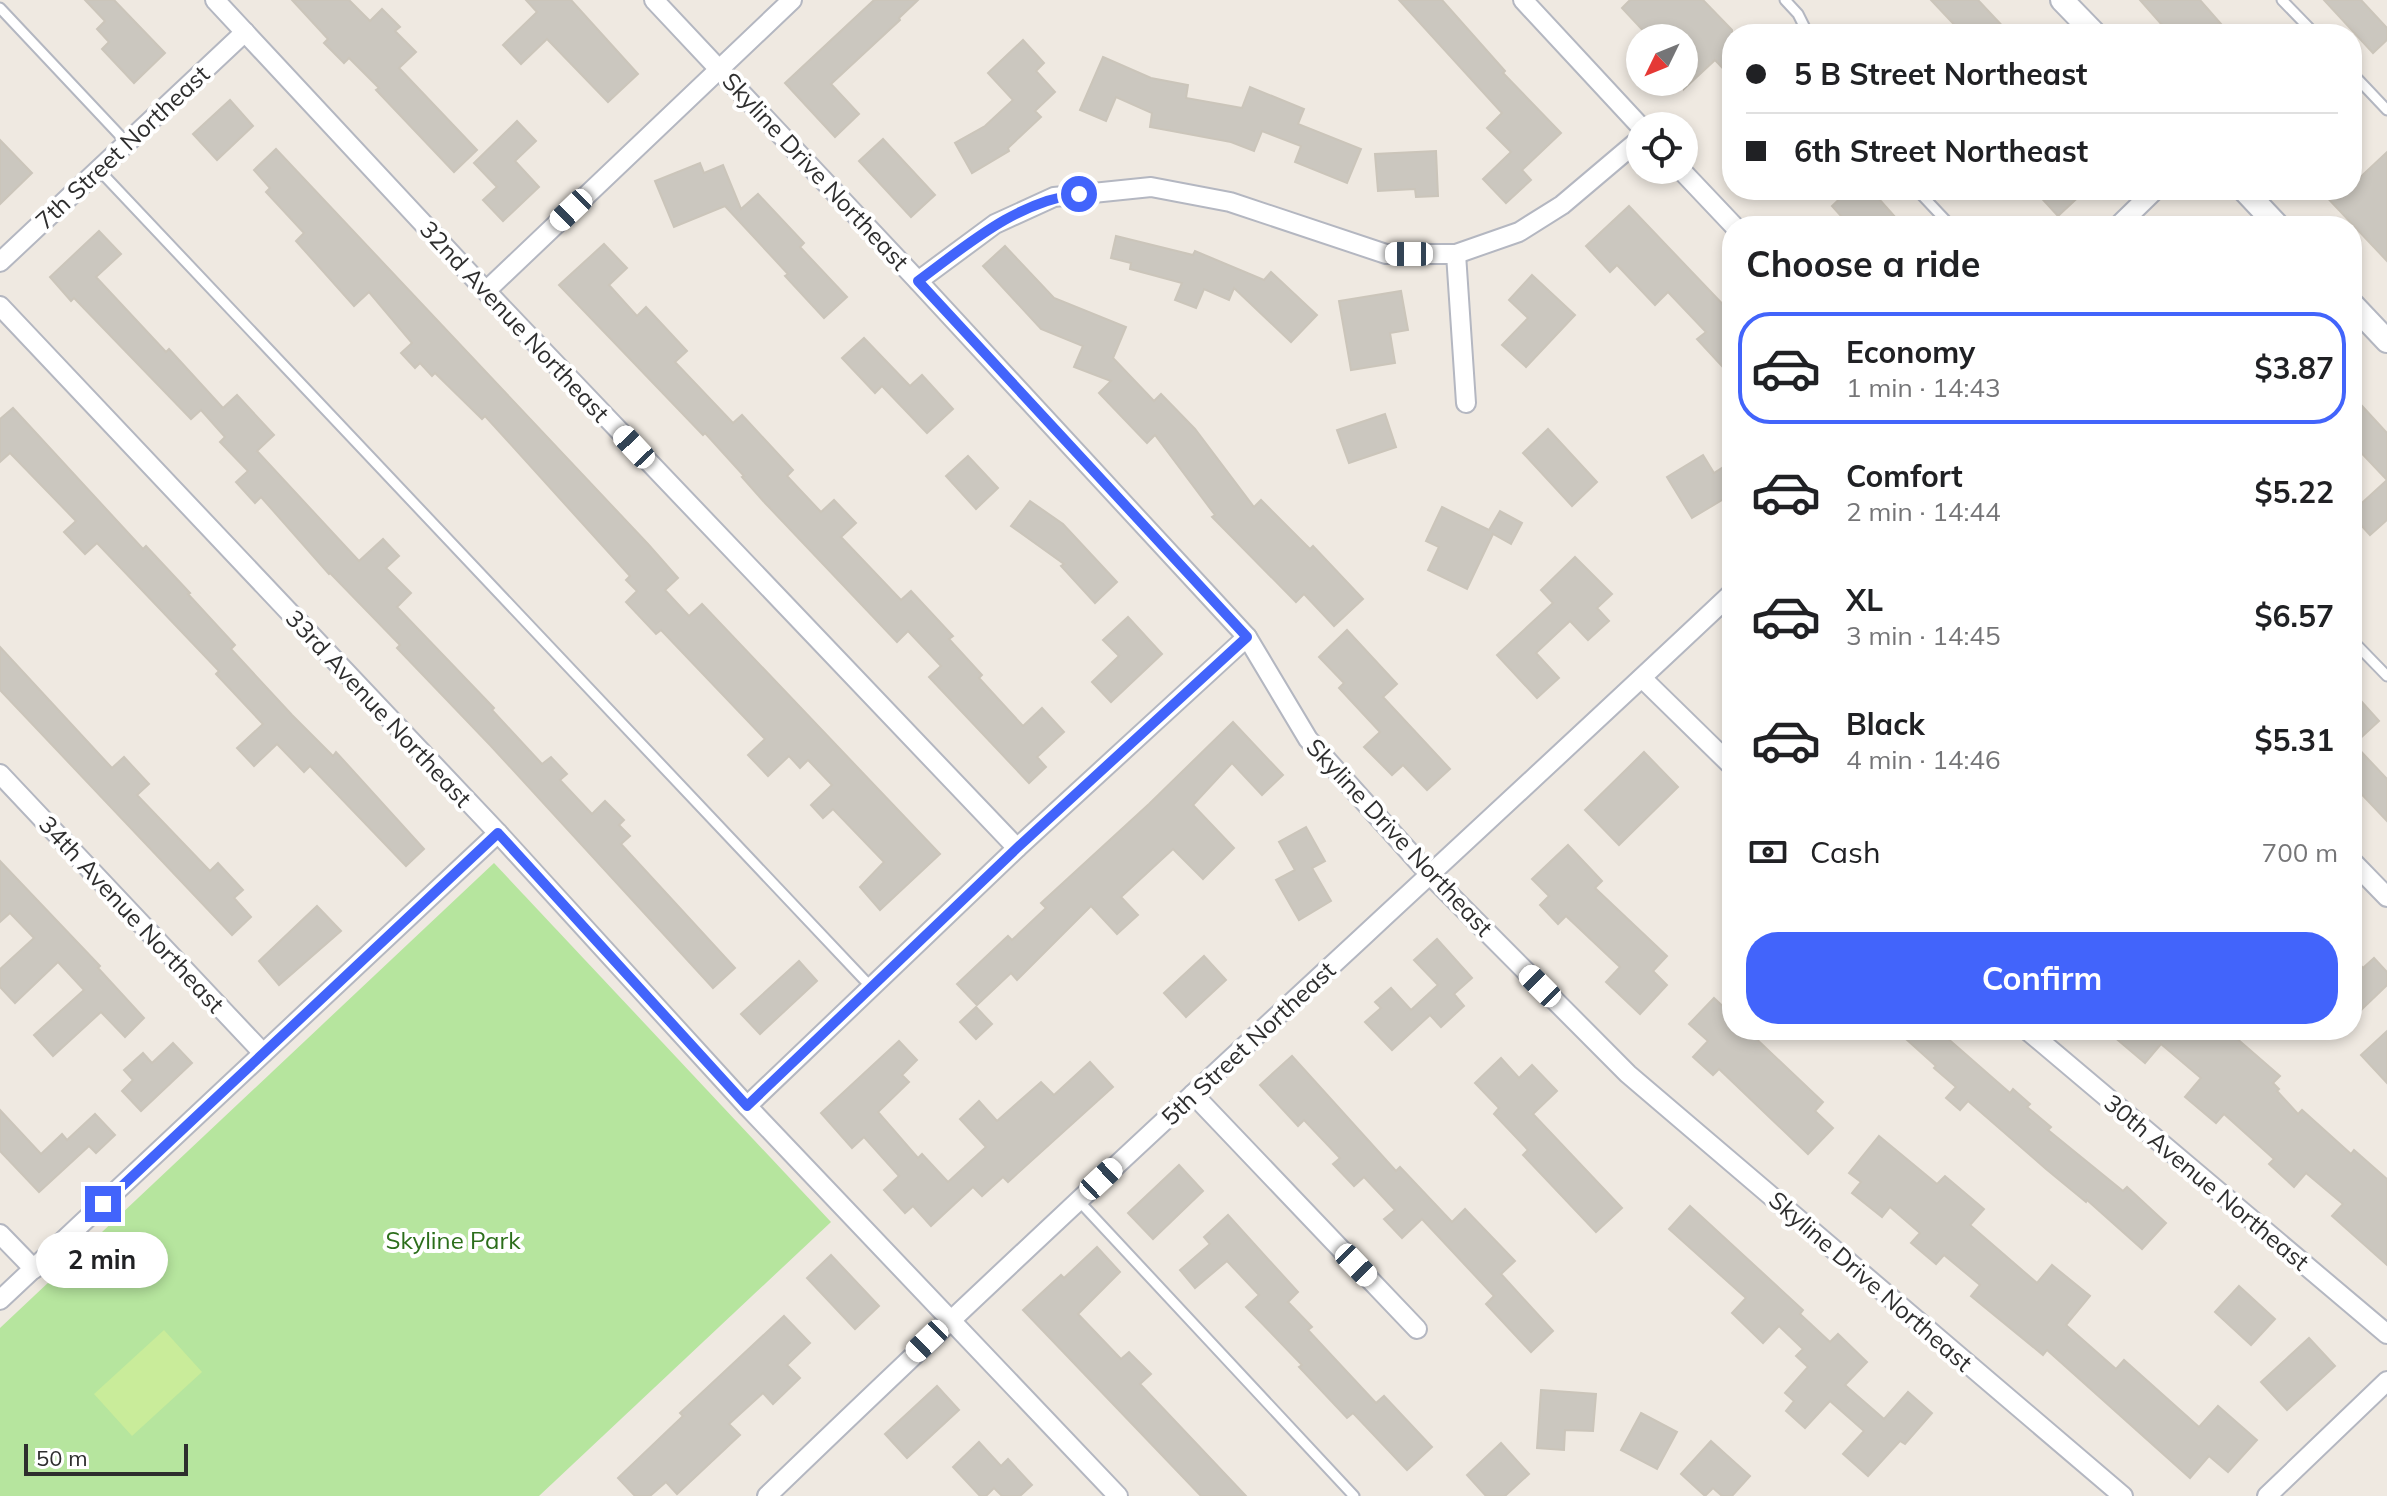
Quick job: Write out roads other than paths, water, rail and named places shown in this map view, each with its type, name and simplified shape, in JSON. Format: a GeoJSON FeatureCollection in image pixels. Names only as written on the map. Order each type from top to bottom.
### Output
{"type":"FeatureCollection","features":[{"type":"Feature","properties":{"kind":"street","name":"32nd Avenue Northeast"},"geometry":{"type":"LineString","coordinates":[[215,0],[486,291],[1017,848]]}},
{"type":"Feature","properties":{"kind":"street","name":"Skyline Drive Northeast"},"geometry":{"type":"LineString","coordinates":[[654,0],[1247,637],[1308,739],[1431,876],[1628,1074],[2123,1496]]}},
{"type":"Feature","properties":{"kind":"street"},"geometry":{"type":"LineString","coordinates":[[486,291],[792,0]]}},
{"type":"Feature","properties":{"kind":"street"},"geometry":{"type":"LineString","coordinates":[[1523,0],[1627,112]]}},
{"type":"Feature","properties":{"kind":"street"},"geometry":{"type":"LineString","coordinates":[[2062,0],[2085,24]]}},
{"type":"Feature","properties":{"kind":"street","name":"7th Street Northeast"},"geometry":{"type":"LineString","coordinates":[[0,262],[245,32]]}},
{"type":"Feature","properties":{"kind":"street"},"geometry":{"type":"LineString","coordinates":[[918,281],[995,224],[1054,197],[1151,187],[1230,202],[1386,254],[1456,254],[1530,226],[1562,205],[1626,151]]}},
{"type":"Feature","properties":{"kind":"street"},"geometry":{"type":"LineString","coordinates":[[1694,184],[1725,216]]}},
{"type":"Feature","properties":{"kind":"street"},"geometry":{"type":"LineString","coordinates":[[2128,216],[2145,200]]}},
{"type":"Feature","properties":{"kind":"street"},"geometry":{"type":"LineString","coordinates":[[2253,200],[2269,216]]}},
{"type":"Feature","properties":{"kind":"street"},"geometry":{"type":"LineString","coordinates":[[1456,254],[1466,403]]}},
{"type":"Feature","properties":{"kind":"street","name":"33rd Avenue Northeast"},"geometry":{"type":"LineString","coordinates":[[0,306],[498,833],[747,1106],[1118,1496]]}},
{"type":"Feature","properties":{"kind":"street"},"geometry":{"type":"LineString","coordinates":[[2362,315],[2387,341]]}},
{"type":"Feature","properties":{"kind":"street","name":"5th Street Northeast"},"geometry":{"type":"LineString","coordinates":[[767,1496],[950,1319],[1431,876],[1722,602]]}},
{"type":"Feature","properties":{"kind":"street"},"geometry":{"type":"LineString","coordinates":[[747,1106],[1017,848],[1247,637]]}},
{"type":"Feature","properties":{"kind":"street"},"geometry":{"type":"LineString","coordinates":[[1642,678],[1722,756]]}},
{"type":"Feature","properties":{"kind":"street","name":"34th Avenue Northeast"},"geometry":{"type":"LineString","coordinates":[[0,774],[263,1053]]}},
{"type":"Feature","properties":{"kind":"street"},"geometry":{"type":"LineString","coordinates":[[0,1300],[498,833]]}},
{"type":"Feature","properties":{"kind":"street"},"geometry":{"type":"LineString","coordinates":[[2362,871],[2387,897]]}},
{"type":"Feature","properties":{"kind":"street","name":"30th Avenue Northeast"},"geometry":{"type":"LineString","coordinates":[[2039,1040],[2387,1334]]}},
{"type":"Feature","properties":{"kind":"street"},"geometry":{"type":"LineString","coordinates":[[1193,1094],[1417,1329]]}},
{"type":"Feature","properties":{"kind":"street"},"geometry":{"type":"LineString","coordinates":[[0,1234],[34,1269]]}},
{"type":"Feature","properties":{"kind":"street"},"geometry":{"type":"LineString","coordinates":[[2267,1496],[2387,1381]]}},
{"type":"Feature","properties":{"kind":"lane"},"geometry":{"type":"LineString","coordinates":[[1785,0],[1803,24]]}},
{"type":"Feature","properties":{"kind":"lane"},"geometry":{"type":"LineString","coordinates":[[2282,0],[2305,24]]}},
{"type":"Feature","properties":{"kind":"lane"},"geometry":{"type":"LineString","coordinates":[[0,8],[127,143]]}},
{"type":"Feature","properties":{"kind":"lane"},"geometry":{"type":"LineString","coordinates":[[2362,84],[2387,110]]}},
{"type":"Feature","properties":{"kind":"lane"},"geometry":{"type":"LineString","coordinates":[[99,170],[871,987]]}},
{"type":"Feature","properties":{"kind":"lane"},"geometry":{"type":"LineString","coordinates":[[1926,200],[1942,216]]}},
{"type":"Feature","properties":{"kind":"lane"},"geometry":{"type":"LineString","coordinates":[[2362,650],[2387,676]]}},
{"type":"Feature","properties":{"kind":"lane"},"geometry":{"type":"LineString","coordinates":[[1078,1200],[1354,1496]]}},
{"type":"Feature","properties":{"kind":"park label","name":"Skyline Park"},"geometry":{"type":"Point","coordinates":[453,1240]}}]}
